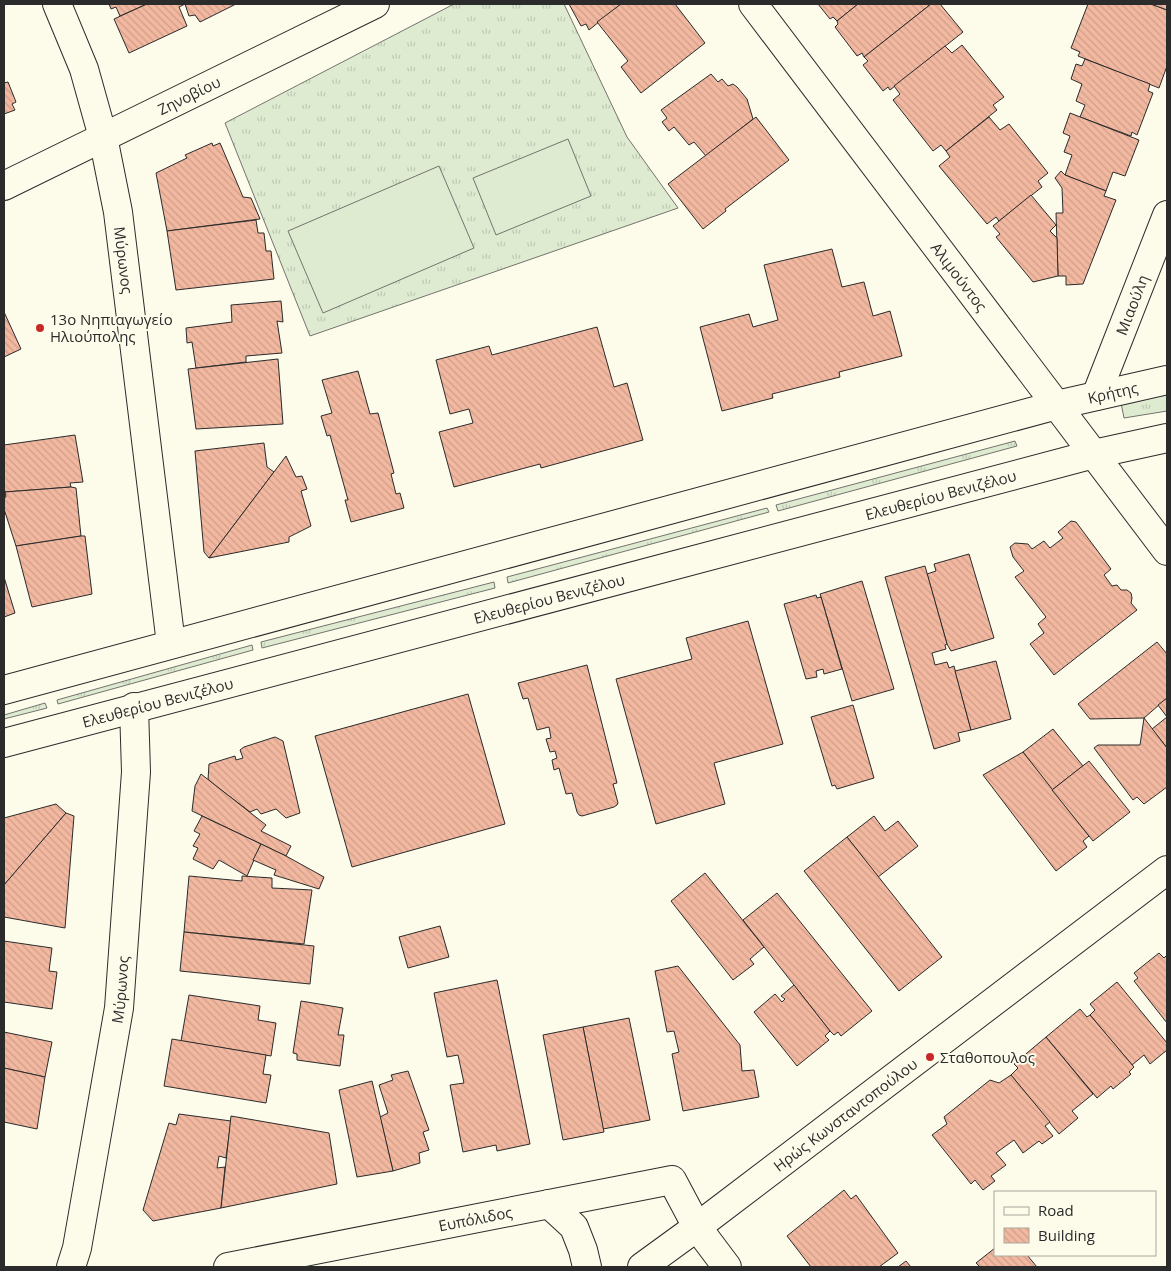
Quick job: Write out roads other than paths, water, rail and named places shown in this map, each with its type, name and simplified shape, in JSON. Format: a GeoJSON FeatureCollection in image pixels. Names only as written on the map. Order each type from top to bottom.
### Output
{"type":"FeatureCollection","features":[{"type":"Feature","properties":{"kind":"street","name":"Μύρωνος"},"geometry":{"type":"LineString","coordinates":[[57,4],[84,69],[103,137],[118,212],[171,644]]}},
{"type":"Feature","properties":{"kind":"street","name":"Ζηνοβίου"},"geometry":{"type":"LineString","coordinates":[[4,186],[375,4]]}},
{"type":"Feature","properties":{"kind":"street","name":"Αλιμούντος"},"geometry":{"type":"LineString","coordinates":[[753,4],[1167,551]]}},
{"type":"Feature","properties":{"kind":"street","name":"Μιαούλη"},"geometry":{"type":"LineString","coordinates":[[1096,396],[1167,215]]}},
{"type":"Feature","properties":{"kind":"street","name":"Κρήτης"},"geometry":{"type":"LineString","coordinates":[[1057,405],[1167,380]]}},
{"type":"Feature","properties":{"kind":"street"},"geometry":{"type":"LineString","coordinates":[[4,690],[1057,405]]}},
{"type":"Feature","properties":{"kind":"street"},"geometry":{"type":"LineString","coordinates":[[1094,454],[1167,438]]}},
{"type":"Feature","properties":{"kind":"street","name":"Ελευθερίου Βενιζέλου"},"geometry":{"type":"LineString","coordinates":[[4,742],[1094,454]]}},
{"type":"Feature","properties":{"kind":"street","name":"Μύρωνος"},"geometry":{"type":"LineString","coordinates":[[71,1267],[77,1248],[119,1008],[136,772],[134,707]]}},
{"type":"Feature","properties":{"kind":"street","name":"Ηρώς Κωνσταντοπούλου"},"geometry":{"type":"LineString","coordinates":[[642,1267],[1167,870]]}},
{"type":"Feature","properties":{"kind":"street","name":"Ευπόλιδος"},"geometry":{"type":"LineString","coordinates":[[228,1267],[672,1180],[697,1227]]}},
{"type":"Feature","properties":{"kind":"street"},"geometry":{"type":"LineString","coordinates":[[549,1204],[574,1227],[587,1267]]}},
{"type":"Feature","properties":{"kind":"street"},"geometry":{"type":"LineString","coordinates":[[697,1227],[727,1267]]}},
{"type":"Feature","properties":{"kind":"place","name":"13ο Νηπιαγωγείο Ηλιούπολης"},"geometry":{"type":"Point","coordinates":[40,328]}},
{"type":"Feature","properties":{"kind":"place","name":"Σταθοπουλος"},"geometry":{"type":"Point","coordinates":[930,1057]}}]}
